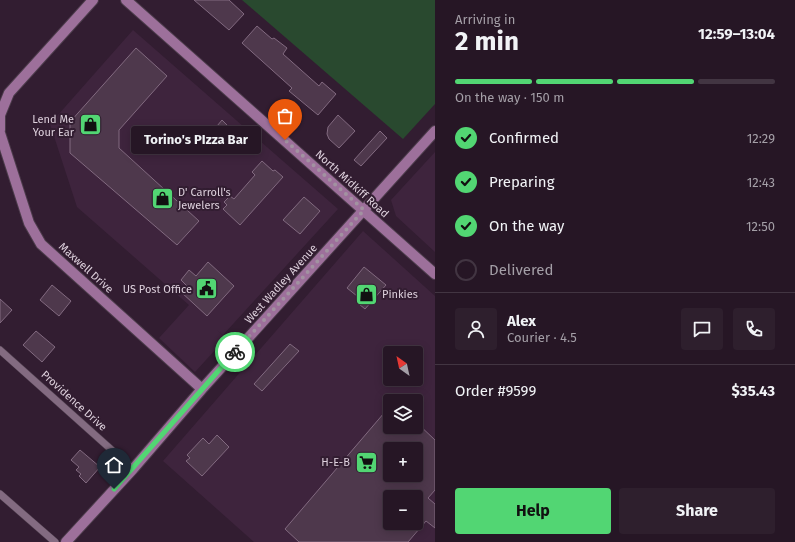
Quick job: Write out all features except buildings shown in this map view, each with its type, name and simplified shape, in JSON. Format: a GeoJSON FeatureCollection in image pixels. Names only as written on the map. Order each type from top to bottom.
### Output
{"type":"FeatureCollection","features":[{"type":"Feature","properties":{"kind":"main road","name":"Maxwell Drive"},"geometry":{"type":"LineString","coordinates":[[93,0],[9,93],[0,115],[0,131],[29,223],[41,244],[202,389]]}},
{"type":"Feature","properties":{"kind":"main road","name":"North Midkiff Road"},"geometry":{"type":"LineString","coordinates":[[126,0],[435,274]]}},
{"type":"Feature","properties":{"kind":"main road","name":"West Wadley Avenue"},"geometry":{"type":"LineString","coordinates":[[66,542],[202,389],[435,132]]}},
{"type":"Feature","properties":{"kind":"street","name":"Providence Drive"},"geometry":{"type":"LineString","coordinates":[[0,350],[133,468]]}},
{"type":"Feature","properties":{"kind":"street"},"geometry":{"type":"LineString","coordinates":[[0,494],[54,542]]}},
{"type":"Feature","properties":{"kind":"shaded area"},"geometry":{"type":"Polygon","coordinates":[[[133,30],[338,209],[223,335],[217,330],[226,338],[195,372],[159,338],[189,305],[77,207],[50,124],[133,30]]]}},
{"type":"Feature","properties":{"kind":"shaded area"},"geometry":{"type":"Polygon","coordinates":[[[435,152],[435,252],[396,216],[391,200],[435,152]]]}},
{"type":"Feature","properties":{"kind":"shaded area"},"geometry":{"type":"Polygon","coordinates":[[[363,231],[435,296],[435,542],[254,542],[163,461],[363,231]]]}},
{"type":"Feature","properties":{"kind":"green space"},"geometry":{"type":"Polygon","coordinates":[[[242,0],[435,0],[435,104],[403,139],[242,0]]]}},
{"type":"Feature","properties":{"kind":"way so far"},"geometry":{"type":"LineString","coordinates":[[235,352],[364,210],[285,140]]}},
{"type":"Feature","properties":{"kind":"place","name":"Lend Me Your Ear"},"geometry":{"type":"Point","coordinates":[90,125]}},
{"type":"Feature","properties":{"kind":"place","name":"Torino's PIzza Bar"},"geometry":{"type":"Point","coordinates":[285,140]}},
{"type":"Feature","properties":{"kind":"place","name":"D' Carroll's Jewelers"},"geometry":{"type":"Point","coordinates":[163,198]}},
{"type":"Feature","properties":{"kind":"place","name":"US Post Office"},"geometry":{"type":"Point","coordinates":[207,289]}},
{"type":"Feature","properties":{"kind":"place","name":"Pinkies"},"geometry":{"type":"Point","coordinates":[366,294]}},
{"type":"Feature","properties":{"kind":"place","name":"H-E-B"},"geometry":{"type":"Point","coordinates":[366,462]}},
{"type":"Feature","properties":{"kind":"route"},"geometry":{"type":"LineString","coordinates":[[114,489],[235,352]]}}]}
